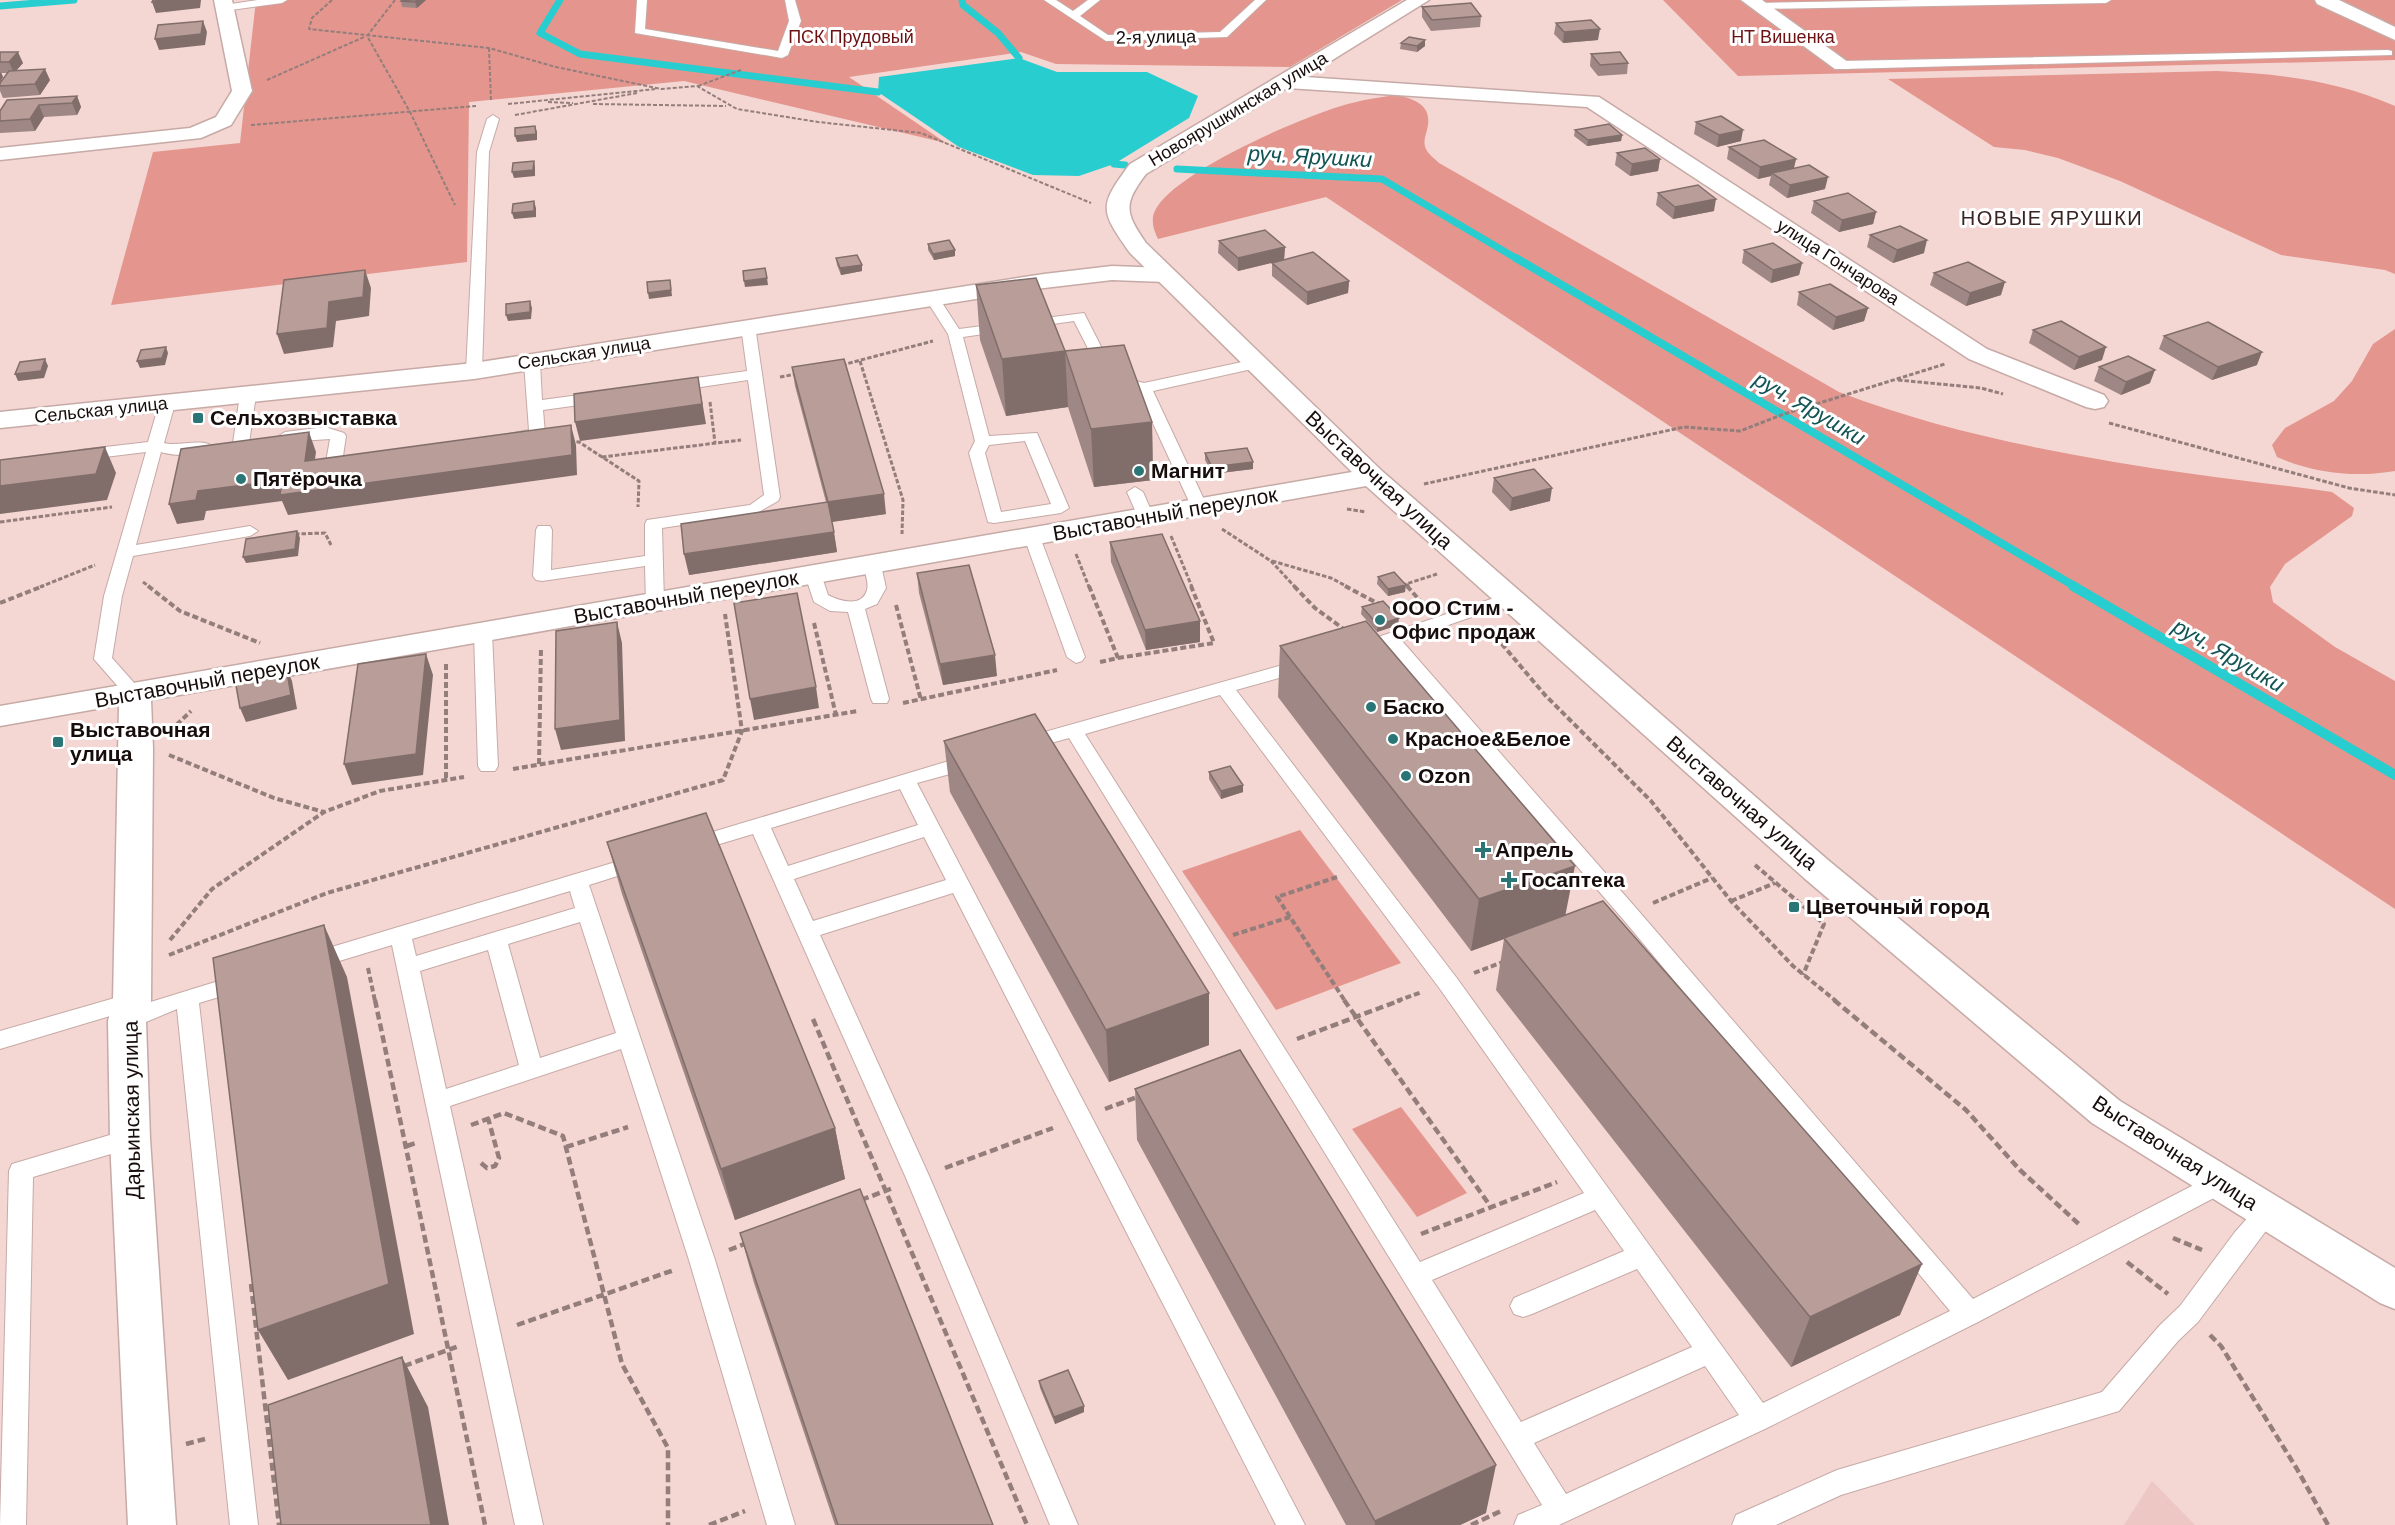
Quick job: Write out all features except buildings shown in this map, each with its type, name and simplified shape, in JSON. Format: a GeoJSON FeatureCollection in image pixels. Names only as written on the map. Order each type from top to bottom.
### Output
{"type":"FeatureCollection","features":[{"type":"Feature","properties":{"kind":"street","name":"Новоярушкинская улица"},"geometry":{"type":"LineString","coordinates":[[1117,219],[1117,196],[1138,169],[1420,0]]}},
{"type":"Feature","properties":{"kind":"street"},"geometry":{"type":"LineString","coordinates":[[2324,0],[2395,34]]}},
{"type":"Feature","properties":{"kind":"street"},"geometry":{"type":"LineString","coordinates":[[1754,3],[1842,65]]}},
{"type":"Feature","properties":{"kind":"street"},"geometry":{"type":"LineString","coordinates":[[0,154],[194,134],[211,129],[224,121],[242,91],[224,4]]}},
{"type":"Feature","properties":{"kind":"street","name":"улица Гончарова"},"geometry":{"type":"LineString","coordinates":[[1284,82],[1592,100],[1978,354],[2095,401]]}},
{"type":"Feature","properties":{"kind":"street"},"geometry":{"type":"LineString","coordinates":[[1117,219],[1138,248],[1166,275]]}},
{"type":"Feature","properties":{"kind":"street","name":"Сельская улица"},"geometry":{"type":"LineString","coordinates":[[0,420],[167,404],[531,363],[748,326],[1112,273],[1166,275]]}},
{"type":"Feature","properties":{"kind":"street","name":"Выставочная улица"},"geometry":{"type":"LineString","coordinates":[[1166,275],[1372,477],[1816,868],[2106,1112],[2395,1290]]}},
{"type":"Feature","properties":{"kind":"street","name":"Выставочный переулок"},"geometry":{"type":"LineString","coordinates":[[0,716],[483,637],[719,592],[816,581],[1032,537],[1066,519],[1140,505],[1200,507],[1372,477]]}},
{"type":"Feature","properties":{"kind":"street","name":"Дарьинская улица"},"geometry":{"type":"LineString","coordinates":[[135,694],[149,750],[130,1004],[130,1139],[152,1525]]}},
{"type":"Feature","properties":{"kind":"lane"},"geometry":{"type":"LineString","coordinates":[[224,4],[282,0]]}},
{"type":"Feature","properties":{"kind":"lane"},"geometry":{"type":"LineString","coordinates":[[642,0],[639,31],[782,55],[795,21],[790,0]]}},
{"type":"Feature","properties":{"kind":"lane","name":"2-я улица"},"geometry":{"type":"LineString","coordinates":[[1049,0],[1106,38],[1223,35],[1261,0]]}},
{"type":"Feature","properties":{"kind":"lane"},"geometry":{"type":"LineString","coordinates":[[1073,16],[1095,0]]}},
{"type":"Feature","properties":{"kind":"lane"},"geometry":{"type":"LineString","coordinates":[[1754,3],[2106,0]]}},
{"type":"Feature","properties":{"kind":"lane"},"geometry":{"type":"LineString","coordinates":[[1842,65],[2388,53]]}},
{"type":"Feature","properties":{"kind":"lane"},"geometry":{"type":"LineString","coordinates":[[474,370],[483,152],[492,112]]}},
{"type":"Feature","properties":{"kind":"lane"},"geometry":{"type":"LineString","coordinates":[[932,298],[955,334],[983,441],[977,453],[994,518],[1066,519],[1031,436],[983,441]]}},
{"type":"Feature","properties":{"kind":"lane"},"geometry":{"type":"LineString","coordinates":[[955,334],[1080,316],[1110,379],[1144,388],[1256,364]]}},
{"type":"Feature","properties":{"kind":"lane"},"geometry":{"type":"LineString","coordinates":[[655,603],[653,524],[755,509],[772,497],[748,326]]}},
{"type":"Feature","properties":{"kind":"lane"},"geometry":{"type":"LineString","coordinates":[[503,439],[537,434],[531,363]]}},
{"type":"Feature","properties":{"kind":"lane"},"geometry":{"type":"LineString","coordinates":[[662,388],[708,381],[756,378]]}},
{"type":"Feature","properties":{"kind":"lane"},"geometry":{"type":"LineString","coordinates":[[1144,388],[1200,507]]}},
{"type":"Feature","properties":{"kind":"lane"},"geometry":{"type":"LineString","coordinates":[[535,406],[616,394]]}},
{"type":"Feature","properties":{"kind":"lane"},"geometry":{"type":"LineString","coordinates":[[230,444],[248,395]]}},
{"type":"Feature","properties":{"kind":"lane"},"geometry":{"type":"LineString","coordinates":[[135,694],[104,660],[113,596],[167,404]]}},
{"type":"Feature","properties":{"kind":"lane"},"geometry":{"type":"LineString","coordinates":[[67,457],[155,446],[175,451],[325,432],[338,436],[334,462],[368,458]]}},
{"type":"Feature","properties":{"kind":"lane"},"geometry":{"type":"LineString","coordinates":[[544,530],[542,576],[654,560]]}},
{"type":"Feature","properties":{"kind":"lane"},"geometry":{"type":"LineString","coordinates":[[125,552],[250,531]]}},
{"type":"Feature","properties":{"kind":"lane"},"geometry":{"type":"LineString","coordinates":[[1032,537],[1076,657]]}},
{"type":"Feature","properties":{"kind":"lane"},"geometry":{"type":"LineString","coordinates":[[816,581],[820,598],[836,607],[855,607],[871,600],[877,588],[879,568]]}},
{"type":"Feature","properties":{"kind":"lane"},"geometry":{"type":"LineString","coordinates":[[1362,647],[1509,598]]}},
{"type":"Feature","properties":{"kind":"lane"},"geometry":{"type":"LineString","coordinates":[[855,607],[874,704]]}},
{"type":"Feature","properties":{"kind":"lane"},"geometry":{"type":"LineString","coordinates":[[483,637],[496,768]]}},
{"type":"Feature","properties":{"kind":"lane"},"geometry":{"type":"LineString","coordinates":[[1390,639],[1629,913],[1969,1314]]}},
{"type":"Feature","properties":{"kind":"lane"},"geometry":{"type":"LineString","coordinates":[[288,968],[401,936],[905,780],[1324,659]]}},
{"type":"Feature","properties":{"kind":"lane"},"geometry":{"type":"LineString","coordinates":[[1225,689],[1448,983],[1758,1419]]}},
{"type":"Feature","properties":{"kind":"lane"},"geometry":{"type":"LineString","coordinates":[[1074,731],[1561,1510]]}},
{"type":"Feature","properties":{"kind":"lane"},"geometry":{"type":"LineString","coordinates":[[905,780],[1082,1117],[1291,1525]]}},
{"type":"Feature","properties":{"kind":"lane"},"geometry":{"type":"LineString","coordinates":[[759,824],[918,1178],[1064,1525]]}},
{"type":"Feature","properties":{"kind":"lane"},"geometry":{"type":"LineString","coordinates":[[782,875],[930,828]]}},
{"type":"Feature","properties":{"kind":"lane"},"geometry":{"type":"LineString","coordinates":[[578,881],[702,1260],[781,1525]]}},
{"type":"Feature","properties":{"kind":"lane"},"geometry":{"type":"LineString","coordinates":[[808,932],[959,884]]}},
{"type":"Feature","properties":{"kind":"lane"},"geometry":{"type":"LineString","coordinates":[[407,967],[588,912]]}},
{"type":"Feature","properties":{"kind":"lane"},"geometry":{"type":"LineString","coordinates":[[401,936],[529,1525]]}},
{"type":"Feature","properties":{"kind":"lane"},"geometry":{"type":"LineString","coordinates":[[496,940],[532,1069]]}},
{"type":"Feature","properties":{"kind":"lane"},"geometry":{"type":"LineString","coordinates":[[0,1040],[130,1004],[162,1005],[266,974]]}},
{"type":"Feature","properties":{"kind":"lane"},"geometry":{"type":"LineString","coordinates":[[188,997],[244,1525]]}},
{"type":"Feature","properties":{"kind":"lane"},"geometry":{"type":"LineString","coordinates":[[438,1101],[629,1037]]}},
{"type":"Feature","properties":{"kind":"lane"},"geometry":{"type":"LineString","coordinates":[[8,1514],[21,1171],[130,1139]]}},
{"type":"Feature","properties":{"kind":"lane"},"geometry":{"type":"LineString","coordinates":[[1528,1525],[1758,1419],[1969,1314],[2222,1182]]}},
{"type":"Feature","properties":{"kind":"lane"},"geometry":{"type":"LineString","coordinates":[[1415,1276],[1600,1197]]}},
{"type":"Feature","properties":{"kind":"lane"},"geometry":{"type":"LineString","coordinates":[[1746,1525],[1837,1483],[2110,1402],[2169,1333],[2189,1314],[2244,1239],[2268,1212]]}},
{"type":"Feature","properties":{"kind":"lane"},"geometry":{"type":"LineString","coordinates":[[1523,1306],[1642,1256]]}},
{"type":"Feature","properties":{"kind":"lane"},"geometry":{"type":"LineString","coordinates":[[1516,1438],[1710,1351]]}},
{"type":"Feature","properties":{"kind":"path"},"geometry":{"type":"LineString","coordinates":[[332,0],[312,18],[309,29],[489,48],[556,67],[662,88]]}},
{"type":"Feature","properties":{"kind":"path"},"geometry":{"type":"LineString","coordinates":[[242,91],[367,36],[395,0]]}},
{"type":"Feature","properties":{"kind":"path"},"geometry":{"type":"LineString","coordinates":[[367,36],[410,112],[478,250]]}},
{"type":"Feature","properties":{"kind":"path"},"geometry":{"type":"LineString","coordinates":[[489,48],[492,112]]}},
{"type":"Feature","properties":{"kind":"path"},"geometry":{"type":"LineString","coordinates":[[492,112],[532,101],[697,86],[727,106]]}},
{"type":"Feature","properties":{"kind":"path"},"geometry":{"type":"LineString","coordinates":[[211,129],[410,112],[492,112],[583,104],[662,88]]}},
{"type":"Feature","properties":{"kind":"path"},"geometry":{"type":"LineString","coordinates":[[532,101],[727,106],[818,122],[921,134],[1086,200],[1117,219]]}},
{"type":"Feature","properties":{"kind":"path"},"geometry":{"type":"LineString","coordinates":[[837,366],[955,334]]}},
{"type":"Feature","properties":{"kind":"path"},"geometry":{"type":"LineString","coordinates":[[1417,485],[1684,428],[1740,431],[1784,414],[1978,354]]}},
{"type":"Feature","properties":{"kind":"path"},"geometry":{"type":"LineString","coordinates":[[860,361],[903,500],[902,544],[879,568],[888,576],[921,700]]}},
{"type":"Feature","properties":{"kind":"path"},"geometry":{"type":"LineString","coordinates":[[756,378],[802,373]]}},
{"type":"Feature","properties":{"kind":"path"},"geometry":{"type":"LineString","coordinates":[[1894,380],[1981,388],[2004,395]]}},
{"type":"Feature","properties":{"kind":"path"},"geometry":{"type":"LineString","coordinates":[[708,381],[715,443]]}},
{"type":"Feature","properties":{"kind":"path"},"geometry":{"type":"LineString","coordinates":[[2108,423],[2349,488],[2395,495]]}},
{"type":"Feature","properties":{"kind":"path"},"geometry":{"type":"LineString","coordinates":[[537,434],[579,442],[639,481],[638,518],[653,524]]}},
{"type":"Feature","properties":{"kind":"path"},"geometry":{"type":"LineString","coordinates":[[602,457],[765,437]]}},
{"type":"Feature","properties":{"kind":"path"},"geometry":{"type":"LineString","coordinates":[[0,522],[139,503]]}},
{"type":"Feature","properties":{"kind":"path"},"geometry":{"type":"LineString","coordinates":[[1336,509],[1373,513]]}},
{"type":"Feature","properties":{"kind":"path"},"geometry":{"type":"LineString","coordinates":[[1226,522],[1214,524],[1271,561],[1315,608],[1362,647]]}},
{"type":"Feature","properties":{"kind":"path"},"geometry":{"type":"LineString","coordinates":[[1118,658],[1214,643],[1169,531],[1180,530]]}},
{"type":"Feature","properties":{"kind":"path"},"geometry":{"type":"LineString","coordinates":[[250,531],[275,535],[325,533],[331,545]]}},
{"type":"Feature","properties":{"kind":"path"},"geometry":{"type":"LineString","coordinates":[[0,603],[125,552],[144,585],[180,611],[261,644]]}},
{"type":"Feature","properties":{"kind":"path"},"geometry":{"type":"LineString","coordinates":[[1271,561],[1330,578],[1382,605]]}},
{"type":"Feature","properties":{"kind":"path"},"geometry":{"type":"LineString","coordinates":[[1431,566],[1473,610],[1545,695],[1651,801],[1731,901],[1803,975],[1966,1110],[2020,1170],[2104,1245],[2174,1298],[2221,1346],[2297,1469],[2328,1525]]}},
{"type":"Feature","properties":{"kind":"path"},"geometry":{"type":"LineString","coordinates":[[1426,606],[1406,585],[1439,574]]}},
{"type":"Feature","properties":{"kind":"path"},"geometry":{"type":"LineString","coordinates":[[816,581],[806,589],[836,715]]}},
{"type":"Feature","properties":{"kind":"path"},"geometry":{"type":"LineString","coordinates":[[130,1004],[153,961],[327,893],[723,780],[742,731],[724,603],[719,592]]}},
{"type":"Feature","properties":{"kind":"path"},"geometry":{"type":"LineString","coordinates":[[446,780],[446,648],[483,637]]}},
{"type":"Feature","properties":{"kind":"path"},"geometry":{"type":"LineString","coordinates":[[539,764],[541,643]]}},
{"type":"Feature","properties":{"kind":"path"},"geometry":{"type":"LineString","coordinates":[[900,704],[1041,673]]}},
{"type":"Feature","properties":{"kind":"path"},"geometry":{"type":"LineString","coordinates":[[496,768],[539,764],[742,731],[836,715],[874,704]]}},
{"type":"Feature","properties":{"kind":"path"},"geometry":{"type":"LineString","coordinates":[[200,705],[149,750],[274,798],[324,812]]}},
{"type":"Feature","properties":{"kind":"path"},"geometry":{"type":"LineString","coordinates":[[168,943],[212,889],[324,812],[380,791],[470,776]]}},
{"type":"Feature","properties":{"kind":"path"},"geometry":{"type":"LineString","coordinates":[[1755,865],[1824,924],[1803,975]]}},
{"type":"Feature","properties":{"kind":"path"},"geometry":{"type":"LineString","coordinates":[[1361,869],[1277,897],[1355,1017],[1491,1207]]}},
{"type":"Feature","properties":{"kind":"path"},"geometry":{"type":"LineString","coordinates":[[1629,913],[1713,878]]}},
{"type":"Feature","properties":{"kind":"path"},"geometry":{"type":"LineString","coordinates":[[1731,901],[1775,883]]}},
{"type":"Feature","properties":{"kind":"path"},"geometry":{"type":"LineString","coordinates":[[1207,943],[1290,917]]}},
{"type":"Feature","properties":{"kind":"path"},"geometry":{"type":"LineString","coordinates":[[1273,1048],[1514,957]]}},
{"type":"Feature","properties":{"kind":"path"},"geometry":{"type":"LineString","coordinates":[[358,966],[366,965],[369,970],[484,1525]]}},
{"type":"Feature","properties":{"kind":"path"},"geometry":{"type":"LineString","coordinates":[[811,1015],[1027,1525]]}},
{"type":"Feature","properties":{"kind":"path"},"geometry":{"type":"LineString","coordinates":[[1082,1117],[1144,1095]]}},
{"type":"Feature","properties":{"kind":"path"},"geometry":{"type":"LineString","coordinates":[[406,1146],[504,1113],[563,1136],[622,1364],[668,1448],[668,1525]]}},
{"type":"Feature","properties":{"kind":"path"},"geometry":{"type":"LineString","coordinates":[[480,1155],[482,1165],[486,1168],[495,1166],[499,1158],[488,1118]]}},
{"type":"Feature","properties":{"kind":"path"},"geometry":{"type":"LineString","coordinates":[[566,1147],[655,1118]]}},
{"type":"Feature","properties":{"kind":"path"},"geometry":{"type":"LineString","coordinates":[[472,1124],[475,1134]]}},
{"type":"Feature","properties":{"kind":"path"},"geometry":{"type":"LineString","coordinates":[[1395,1244],[1582,1172]]}},
{"type":"Feature","properties":{"kind":"path"},"geometry":{"type":"LineString","coordinates":[[395,1369],[702,1260]]}},
{"type":"Feature","properties":{"kind":"path"},"geometry":{"type":"LineString","coordinates":[[250,1273],[279,1525]]}},
{"type":"Feature","properties":{"kind":"path"},"geometry":{"type":"LineString","coordinates":[[148,1455],[277,1412]]}},
{"type":"Feature","properties":{"kind":"shaded area"},"geometry":{"type":"Polygon","coordinates":[[[2152,1481],[2195,1525],[2124,1525],[2152,1481]]]}},
{"type":"Feature","properties":{"kind":"green space","name":"ПСК Прудовый"},"geometry":{"type":"Polygon","coordinates":[[[256,0],[1402,0],[1290,67],[1056,64],[1021,52],[849,77],[946,143],[684,81],[469,102],[467,262],[111,305],[153,152],[240,143],[256,0]]]}},
{"type":"Feature","properties":{"kind":"green space","name":"НТ Вишенка"},"geometry":{"type":"Polygon","coordinates":[[[1663,0],[2395,0],[2395,60],[1738,76],[1663,0]]]}},
{"type":"Feature","properties":{"kind":"green space"},"geometry":{"type":"Polygon","coordinates":[[[2217,71],[2263,74],[2330,84],[2395,106],[2395,274],[2385,270],[2281,255],[2120,181],[2058,158],[2025,150],[1994,147],[1888,79],[2217,71]]]}},
{"type":"Feature","properties":{"kind":"green space"},"geometry":{"type":"Polygon","coordinates":[[[1397,95],[1415,101],[1424,107],[1428,118],[1425,146],[1428,153],[1439,163],[1839,392],[1925,421],[2013,443],[2148,467],[2332,492],[2354,508],[2352,516],[2285,564],[2270,587],[2273,602],[2335,647],[2395,681],[2395,909],[1326,197],[1158,239],[1153,226],[1153,217],[1165,197],[1185,180],[1212,163],[1275,132],[1332,109],[1363,100],[1397,95]]]}},
{"type":"Feature","properties":{"kind":"green space"},"geometry":{"type":"Polygon","coordinates":[[[2395,329],[2395,471],[2365,474],[2335,473],[2305,467],[2277,457],[2272,445],[2285,428],[2334,401],[2352,381],[2373,344],[2395,329]]]}},
{"type":"Feature","properties":{"kind":"green space"},"geometry":{"type":"Polygon","coordinates":[[[1300,830],[1401,963],[1276,1010],[1182,871],[1300,830]]]}},
{"type":"Feature","properties":{"kind":"green space"},"geometry":{"type":"Polygon","coordinates":[[[1401,1107],[1467,1193],[1417,1217],[1352,1129],[1401,1107]]]}},
{"type":"Feature","properties":{"kind":"water"},"geometry":{"type":"Polygon","coordinates":[[[1019,58],[1057,72],[1147,72],[1198,96],[1189,118],[1114,164],[1079,176],[1033,175],[959,147],[878,92],[879,77],[1019,58]]]}},
{"type":"Feature","properties":{"kind":"waterway"},"geometry":{"type":"LineString","coordinates":[[0,6],[74,0]]}},
{"type":"Feature","properties":{"kind":"waterway"},"geometry":{"type":"LineString","coordinates":[[560,0],[540,33],[580,54],[878,92]]}},
{"type":"Feature","properties":{"kind":"waterway"},"geometry":{"type":"LineString","coordinates":[[962,0],[963,5],[998,33],[1019,58]]}},
{"type":"Feature","properties":{"kind":"waterway","name":"руч. Ярушки"},"geometry":{"type":"LineString","coordinates":[[1114,164],[1125,165]]}},
{"type":"Feature","properties":{"kind":"waterway","name":"руч. Ярушки"},"geometry":{"type":"LineString","coordinates":[[1177,169],[1382,179],[1519,260]]}},
{"type":"Feature","properties":{"kind":"waterway","name":"руч. Ярушки"},"geometry":{"type":"LineString","coordinates":[[1516,258],[2076,587]]}},
{"type":"Feature","properties":{"kind":"waterway","name":"руч. Ярушки"},"geometry":{"type":"LineString","coordinates":[[2073,586],[2395,775]]}},
{"type":"Feature","properties":{"kind":"place","name":"Сельхозвыставка"},"geometry":{"type":"Point","coordinates":[198,418]}},
{"type":"Feature","properties":{"kind":"place","name":"Магнит"},"geometry":{"type":"Point","coordinates":[1139,471]}},
{"type":"Feature","properties":{"kind":"place","name":"Пятёрочка"},"geometry":{"type":"Point","coordinates":[241,479]}},
{"type":"Feature","properties":{"kind":"place","name":"ООО Стим - Офис продаж"},"geometry":{"type":"Point","coordinates":[1380,620]}},
{"type":"Feature","properties":{"kind":"place","name":"Баско"},"geometry":{"type":"Point","coordinates":[1371,707]}},
{"type":"Feature","properties":{"kind":"place","name":"Красное&Белое"},"geometry":{"type":"Point","coordinates":[1393,739]}},
{"type":"Feature","properties":{"kind":"place","name":"Выставочная улица"},"geometry":{"type":"Point","coordinates":[58,742]}},
{"type":"Feature","properties":{"kind":"place","name":"Ozon"},"geometry":{"type":"Point","coordinates":[1406,776]}},
{"type":"Feature","properties":{"kind":"place","name":"Апрель"},"geometry":{"type":"Point","coordinates":[1483,850]}},
{"type":"Feature","properties":{"kind":"place","name":"Госаптека"},"geometry":{"type":"Point","coordinates":[1509,880]}},
{"type":"Feature","properties":{"kind":"place","name":"Цветочный город"},"geometry":{"type":"Point","coordinates":[1794,907]}},
{"type":"Feature","properties":{"kind":"district","name":"НОВЫЕ ЯРУШКИ"},"geometry":{"type":"Point","coordinates":[2052,218]}}]}
